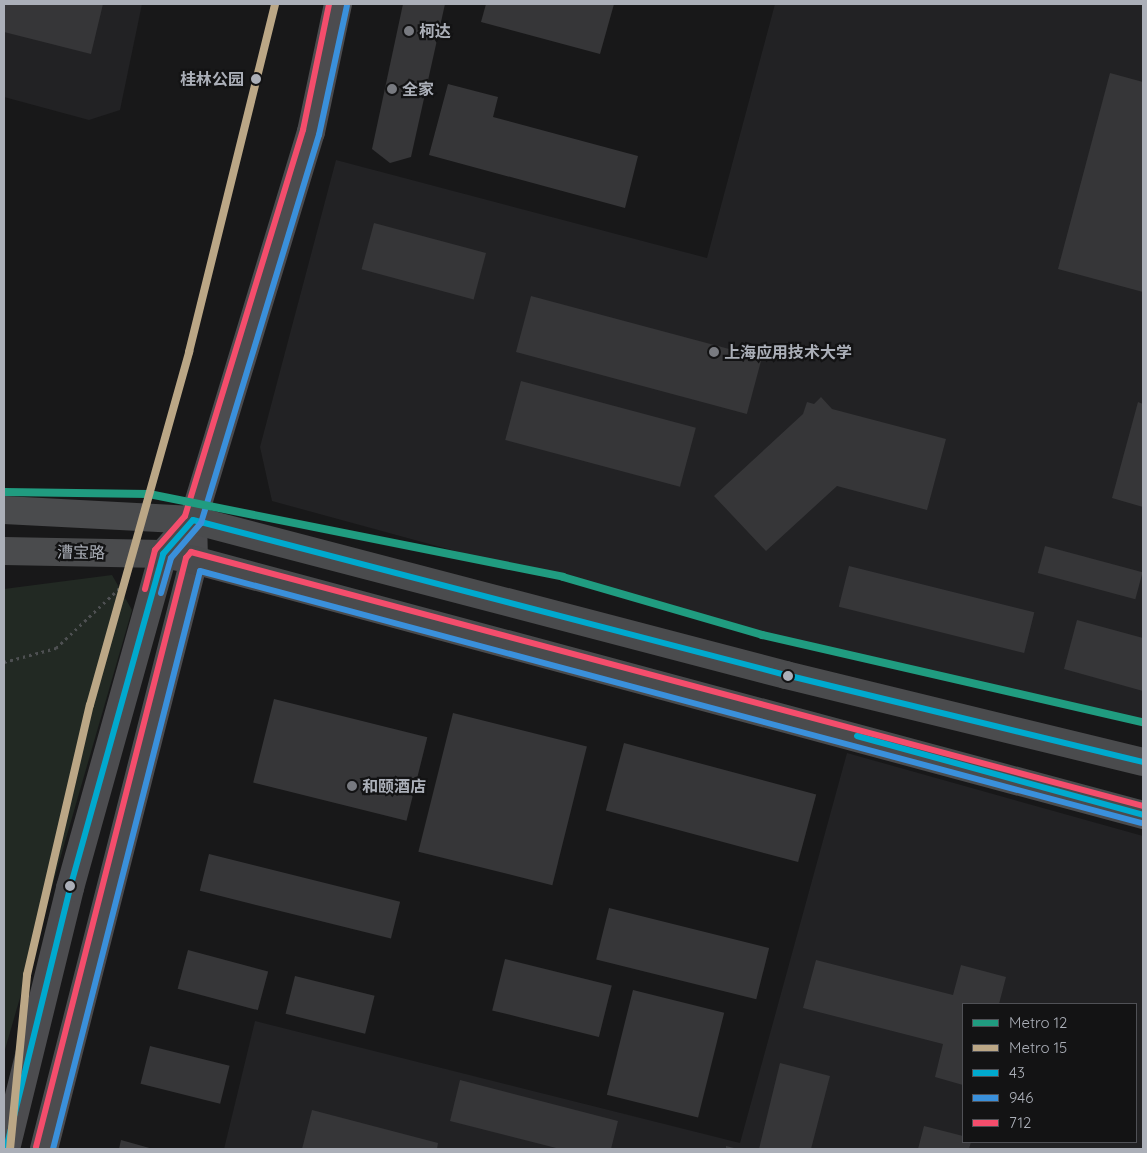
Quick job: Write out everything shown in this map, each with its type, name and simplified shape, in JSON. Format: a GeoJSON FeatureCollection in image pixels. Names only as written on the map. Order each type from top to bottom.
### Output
{"type":"FeatureCollection","features":[{"type":"Feature","properties":{"kind":"main road"},"geometry":{"type":"LineString","coordinates":[[44,1149],[194,560],[193,520],[311,132],[338,4]]}},
{"type":"Feature","properties":{"kind":"main road"},"geometry":{"type":"LineString","coordinates":[[4,510],[193,520],[786,675],[1143,762]]}},
{"type":"Feature","properties":{"kind":"main road"},"geometry":{"type":"LineString","coordinates":[[6,1149],[70,888],[163,554],[193,520]]}},
{"type":"Feature","properties":{"kind":"main road","name":"漕宝路"},"geometry":{"type":"LineString","coordinates":[[4,551],[163,554],[194,560],[1143,815]]}},
{"type":"Feature","properties":{"kind":"path"},"geometry":{"type":"LineString","coordinates":[[4,662],[56,648],[126,582]]}},
{"type":"Feature","properties":{"kind":"shaded area"},"geometry":{"type":"Polygon","coordinates":[[[4,4],[142,4],[120,110],[89,120],[4,97],[4,4]]]}},
{"type":"Feature","properties":{"kind":"shaded area","name":"上海应用技术大学"},"geometry":{"type":"Polygon","coordinates":[[[775,4],[1143,4],[1143,722],[762,635],[272,501],[260,447],[336,160],[707,258],[775,4]]]}},
{"type":"Feature","properties":{"kind":"shaded area"},"geometry":{"type":"Polygon","coordinates":[[[112,575],[132,610],[4,1053],[4,589],[112,575]]]}},
{"type":"Feature","properties":{"kind":"shaded area"},"geometry":{"type":"Polygon","coordinates":[[[847,753],[1143,836],[1143,1149],[224,1149],[255,1021],[740,1143],[847,753]]]}},
{"type":"Feature","properties":{"kind":"building"},"geometry":{"type":"Polygon","coordinates":[[[4,4],[103,4],[91,54],[4,32],[4,4]]]}},
{"type":"Feature","properties":{"kind":"building"},"geometry":{"type":"Polygon","coordinates":[[[403,4],[445,4],[411,157],[390,163],[372,149],[403,4]]]}},
{"type":"Feature","properties":{"kind":"building"},"geometry":{"type":"Polygon","coordinates":[[[486,4],[614,4],[600,54],[481,22],[486,4]]]}},
{"type":"Feature","properties":{"kind":"building"},"geometry":{"type":"Polygon","coordinates":[[[1110,73],[1143,82],[1143,292],[1058,269],[1110,73]]]}},
{"type":"Feature","properties":{"kind":"building"},"geometry":{"type":"Polygon","coordinates":[[[448,84],[498,97],[493,117],[638,156],[625,208],[429,155],[448,84]]]}},
{"type":"Feature","properties":{"kind":"building"},"geometry":{"type":"Polygon","coordinates":[[[374,223],[486,253],[474,299],[362,269],[374,223]]]}},
{"type":"Feature","properties":{"kind":"building"},"geometry":{"type":"Polygon","coordinates":[[[531,296],[762,358],[747,414],[516,352],[531,296]]]}},
{"type":"Feature","properties":{"kind":"building"},"geometry":{"type":"Polygon","coordinates":[[[521,381],[696,428],[680,487],[505,440],[521,381]]]}},
{"type":"Feature","properties":{"kind":"building"},"geometry":{"type":"Polygon","coordinates":[[[821,397],[832,409],[946,439],[927,510],[837,486],[766,551],[714,496],[803,414],[807,402],[814,404],[821,397]]]}},
{"type":"Feature","properties":{"kind":"building"},"geometry":{"type":"Polygon","coordinates":[[[1138,402],[1143,404],[1143,507],[1112,498],[1138,402]]]}},
{"type":"Feature","properties":{"kind":"building"},"geometry":{"type":"Polygon","coordinates":[[[1045,546],[1143,572],[1135,599],[1038,573],[1045,546]]]}},
{"type":"Feature","properties":{"kind":"building"},"geometry":{"type":"Polygon","coordinates":[[[849,566],[1034,612],[1024,653],[839,607],[849,566]]]}},
{"type":"Feature","properties":{"kind":"building"},"geometry":{"type":"Polygon","coordinates":[[[1077,620],[1143,638],[1143,691],[1064,669],[1077,620]]]}},
{"type":"Feature","properties":{"kind":"building"},"geometry":{"type":"Polygon","coordinates":[[[274,699],[427,737],[407,821],[253,782],[274,699]]]}},
{"type":"Feature","properties":{"kind":"building"},"geometry":{"type":"Polygon","coordinates":[[[453,713],[587,746],[552,885],[418,852],[453,713]]]}},
{"type":"Feature","properties":{"kind":"building"},"geometry":{"type":"Polygon","coordinates":[[[624,743],[816,795],[798,862],[606,811],[624,743]]]}},
{"type":"Feature","properties":{"kind":"building"},"geometry":{"type":"Polygon","coordinates":[[[209,854],[400,902],[391,939],[200,891],[209,854]]]}},
{"type":"Feature","properties":{"kind":"building"},"geometry":{"type":"Polygon","coordinates":[[[609,908],[769,948],[756,999],[596,959],[609,908]]]}},
{"type":"Feature","properties":{"kind":"building"},"geometry":{"type":"Polygon","coordinates":[[[188,950],[268,971],[258,1010],[178,989],[188,950]]]}},
{"type":"Feature","properties":{"kind":"building"},"geometry":{"type":"Polygon","coordinates":[[[505,959],[612,986],[599,1037],[492,1010],[505,959]]]}},
{"type":"Feature","properties":{"kind":"building"},"geometry":{"type":"Polygon","coordinates":[[[816,960],[953,995],[961,965],[1006,977],[999,1003],[962,1003],[962,1085],[935,1077],[943,1044],[803,1008],[816,960]]]}},
{"type":"Feature","properties":{"kind":"building"},"geometry":{"type":"Polygon","coordinates":[[[295,976],[375,996],[365,1034],[286,1014],[295,976]]]}},
{"type":"Feature","properties":{"kind":"building"},"geometry":{"type":"Polygon","coordinates":[[[633,990],[724,1013],[698,1118],[607,1095],[633,990]]]}},
{"type":"Feature","properties":{"kind":"building"},"geometry":{"type":"Polygon","coordinates":[[[150,1046],[230,1066],[220,1104],[141,1084],[150,1046]]]}},
{"type":"Feature","properties":{"kind":"building"},"geometry":{"type":"Polygon","coordinates":[[[780,1063],[830,1076],[811,1149],[759,1149],[780,1063]]]}},
{"type":"Feature","properties":{"kind":"building"},"geometry":{"type":"Polygon","coordinates":[[[460,1080],[618,1121],[611,1149],[560,1149],[450,1121],[460,1080]]]}},
{"type":"Feature","properties":{"kind":"building"},"geometry":{"type":"Polygon","coordinates":[[[312,1110],[438,1143],[437,1149],[302,1149],[312,1110]]]}},
{"type":"Feature","properties":{"kind":"building"},"geometry":{"type":"Polygon","coordinates":[[[924,1126],[962,1136],[962,1143],[971,1143],[969,1149],[918,1149],[924,1126]]]}},
{"type":"Feature","properties":{"kind":"building"},"geometry":{"type":"Polygon","coordinates":[[[121,1140],[153,1149],[119,1149],[121,1140]]]}},
{"type":"Feature","properties":{"kind":"building"},"geometry":{"type":"Polygon","coordinates":[[[726,1146],[738,1149],[726,1149],[726,1146]]]}},
{"type":"Feature","properties":{"kind":"metro line","name":"15"},"geometry":{"type":"LineString","coordinates":[[10,1149],[27,975],[90,705],[189,352],[275,4]]}},
{"type":"Feature","properties":{"kind":"metro line","name":"12"},"geometry":{"type":"LineString","coordinates":[[4,492],[149,494],[563,577],[762,635],[1143,722]]}},
{"type":"Feature","properties":{"kind":"transit line","name":"712"},"geometry":{"type":"LineString","coordinates":[[145,589],[155,550],[185,516],[303,130],[329,4]]}},
{"type":"Feature","properties":{"kind":"transit line","name":"946"},"geometry":{"type":"LineString","coordinates":[[161,593],[171,558],[201,523],[319,135],[347,6]]}},
{"type":"Feature","properties":{"kind":"transit line","name":"43"},"geometry":{"type":"LineString","coordinates":[[6,1149],[70,888],[163,554],[193,520],[786,675],[1143,762]]}},
{"type":"Feature","properties":{"kind":"transit line","name":"712"},"geometry":{"type":"LineString","coordinates":[[36,1147],[186,558],[191,552],[1143,806]]}},
{"type":"Feature","properties":{"kind":"transit line","name":"946"},"geometry":{"type":"LineString","coordinates":[[53,1149],[200,571],[1141,823]]}},
{"type":"Feature","properties":{"kind":"transit line","name":"43"},"geometry":{"type":"LineString","coordinates":[[857,736],[1143,815]]}},
{"type":"Feature","properties":{"kind":"place","name":"柯达"},"geometry":{"type":"Point","coordinates":[409,31]}},
{"type":"Feature","properties":{"kind":"place","name":"桂林公园"},"geometry":{"type":"Point","coordinates":[256,79]}},
{"type":"Feature","properties":{"kind":"place","name":"全家"},"geometry":{"type":"Point","coordinates":[392,89]}},
{"type":"Feature","properties":{"kind":"place","name":"上海应用技术大学"},"geometry":{"type":"Point","coordinates":[714,352]}},
{"type":"Feature","properties":{"kind":"place","name":"和颐酒店"},"geometry":{"type":"Point","coordinates":[352,786]}}]}
